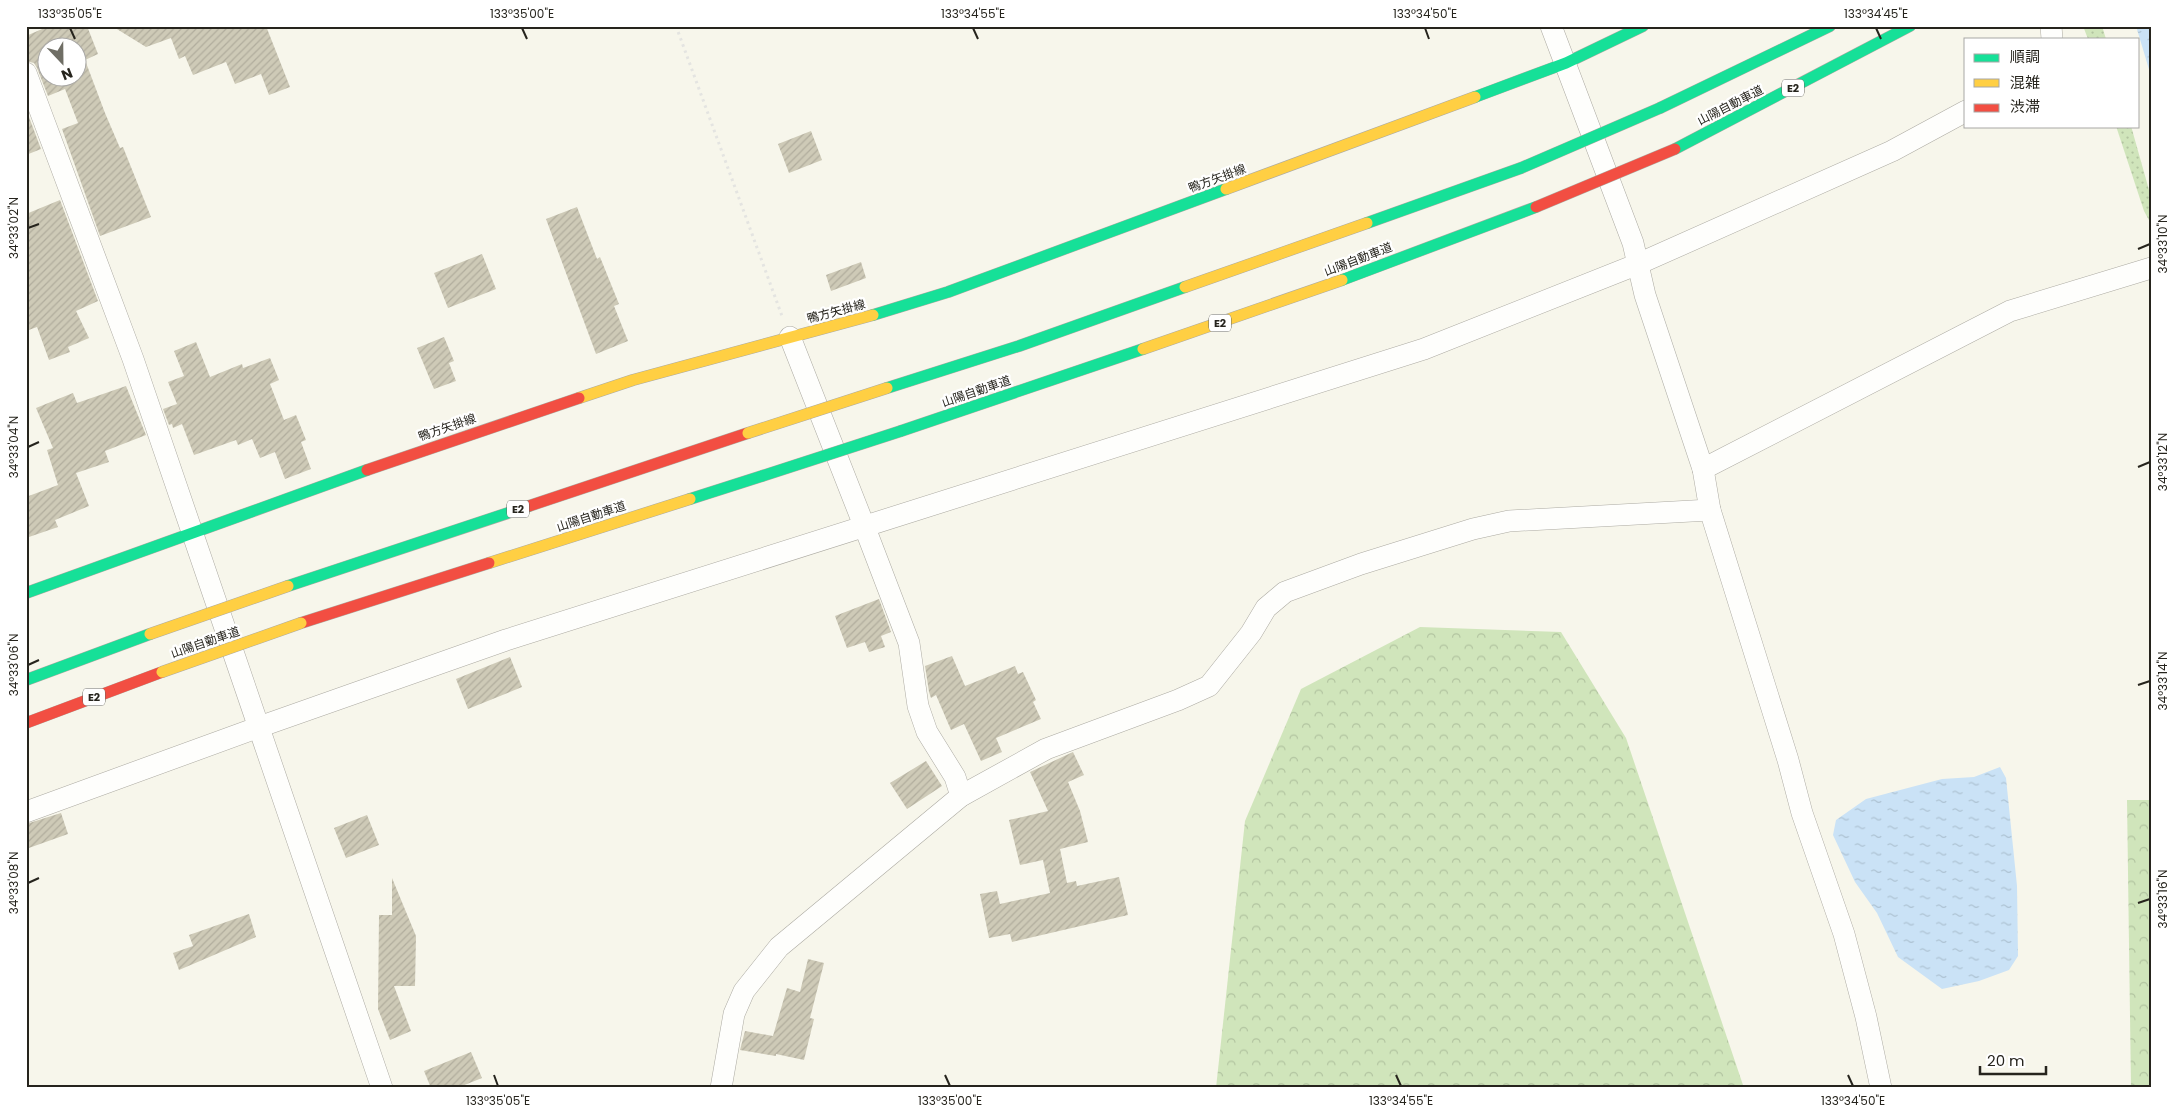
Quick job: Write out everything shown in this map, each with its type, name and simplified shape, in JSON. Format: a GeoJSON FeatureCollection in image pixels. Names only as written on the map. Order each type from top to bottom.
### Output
{"type":"FeatureCollection","features":[{"type":"Feature","properties":{"kind":"main road","name":"鴨方矢掛線"},"geometry":{"type":"LineString","coordinates":[[26,593],[193,531],[471,433],[633,380],[861,319],[1023,265],[1566,63],[1643,26]]}},
{"type":"Feature","properties":{"kind":"main road","name":"山陽自動車道"},"geometry":{"type":"LineString","coordinates":[[26,680],[288,586],[748,433],[1019,346],[1521,168],[1660,108],[1830,26]]}},
{"type":"Feature","properties":{"kind":"main road","name":"山陽自動車道"},"geometry":{"type":"LineString","coordinates":[[26,723],[301,623],[901,431],[1285,301],[1536,207],[1675,149],[1910,26]]}},
{"type":"Feature","properties":{"kind":"street"},"geometry":{"type":"LineString","coordinates":[[1551,26],[1633,243],[1645,295],[1703,469],[1710,510],[1788,760],[1802,813],[1844,934],[1866,1017],[1880,1088]]}},
{"type":"Feature","properties":{"kind":"street"},"geometry":{"type":"LineString","coordinates":[[26,73],[133,359],[382,1088]]}},
{"type":"Feature","properties":{"kind":"street"},"geometry":{"type":"LineString","coordinates":[[26,812],[506,640],[865,528],[1424,349],[1638,264],[1892,151],[1964,112]]}},
{"type":"Feature","properties":{"kind":"street"},"geometry":{"type":"LineString","coordinates":[[1703,469],[2010,311],[2151,268]]}},
{"type":"Feature","properties":{"kind":"street"},"geometry":{"type":"LineString","coordinates":[[790,337],[909,643],[918,706],[927,732],[955,777],[961,796]]}},
{"type":"Feature","properties":{"kind":"street"},"geometry":{"type":"LineString","coordinates":[[721,1088],[734,1014],[744,991],[779,947],[961,796],[1046,749],[1178,700],[1209,686],[1251,633],[1266,608],[1285,592],[1361,564],[1473,529],[1509,521],[1710,510]]}},
{"type":"Feature","properties":{"kind":"path"},"geometry":{"type":"LineString","coordinates":[[676,26],[790,337]]}},
{"type":"Feature","properties":{"kind":"green space"},"geometry":{"type":"Polygon","coordinates":[[[2083,26],[2102,26],[2106,38],[2088,38],[2083,26]]]}},
{"type":"Feature","properties":{"kind":"green space"},"geometry":{"type":"Polygon","coordinates":[[[2117,128],[2132,128],[2151,197],[2151,224],[2144,211],[2117,128]]]}},
{"type":"Feature","properties":{"kind":"green space"},"geometry":{"type":"Polygon","coordinates":[[[1420,627],[1561,632],[1626,738],[1744,1088],[1216,1088],[1245,821],[1301,689],[1420,627]]]}},
{"type":"Feature","properties":{"kind":"green space"},"geometry":{"type":"Polygon","coordinates":[[[2127,800],[2151,800],[2151,1088],[2131,1088],[2127,800]]]}},
{"type":"Feature","properties":{"kind":"water"},"geometry":{"type":"Polygon","coordinates":[[[2136,26],[2151,26],[2151,76],[2140,38],[2136,26]]]}},
{"type":"Feature","properties":{"kind":"water"},"geometry":{"type":"Polygon","coordinates":[[[2000,767],[2006,778],[2017,886],[2018,956],[2009,970],[1979,981],[1942,989],[1898,957],[1877,913],[1855,882],[1833,835],[1836,820],[1866,799],[1942,779],[1974,777],[2000,767]]]}},
{"type":"Feature","properties":{"kind":"building"},"geometry":{"type":"Polygon","coordinates":[[[49,26],[87,26],[98,54],[88,59],[88,38],[38,38],[38,71],[34,63],[26,61],[26,36],[49,26]]]}},
{"type":"Feature","properties":{"kind":"building"},"geometry":{"type":"Polygon","coordinates":[[[112,26],[266,26],[290,87],[269,95],[261,74],[235,84],[226,62],[193,75],[185,56],[179,59],[171,38],[146,47],[112,26]]]}},
{"type":"Feature","properties":{"kind":"building"},"geometry":{"type":"Polygon","coordinates":[[[88,68],[105,113],[120,148],[123,147],[151,217],[100,236],[62,129],[78,123],[65,89],[48,96],[45,88],[88,88],[88,68]]]}},
{"type":"Feature","properties":{"kind":"building"},"geometry":{"type":"Polygon","coordinates":[[[26,109],[41,149],[26,155],[26,109]]]}},
{"type":"Feature","properties":{"kind":"building"},"geometry":{"type":"Polygon","coordinates":[[[811,131],[822,160],[789,173],[778,144],[811,131]]]}},
{"type":"Feature","properties":{"kind":"building"},"geometry":{"type":"Polygon","coordinates":[[[60,200],[98,301],[76,311],[89,338],[68,347],[70,352],[49,360],[37,327],[26,331],[26,214],[60,200]]]}},
{"type":"Feature","properties":{"kind":"building"},"geometry":{"type":"Polygon","coordinates":[[[577,207],[597,259],[600,257],[619,304],[614,306],[628,341],[596,354],[546,219],[577,207]]]}},
{"type":"Feature","properties":{"kind":"building"},"geometry":{"type":"Polygon","coordinates":[[[482,254],[496,289],[448,308],[434,273],[482,254]]]}},
{"type":"Feature","properties":{"kind":"building"},"geometry":{"type":"Polygon","coordinates":[[[861,262],[866,278],[831,291],[826,275],[861,262]]]}},
{"type":"Feature","properties":{"kind":"building"},"geometry":{"type":"Polygon","coordinates":[[[444,337],[454,361],[449,363],[456,381],[434,389],[417,348],[444,337]]]}},
{"type":"Feature","properties":{"kind":"building"},"geometry":{"type":"Polygon","coordinates":[[[196,342],[210,377],[242,364],[243,368],[270,358],[279,380],[270,384],[284,420],[296,415],[306,440],[301,442],[311,469],[285,479],[275,452],[260,458],[252,439],[238,445],[236,440],[194,455],[182,424],[173,428],[172,424],[169,425],[163,409],[177,404],[168,382],[184,376],[174,351],[196,342]]]}},
{"type":"Feature","properties":{"kind":"building"},"geometry":{"type":"Polygon","coordinates":[[[126,386],[146,435],[105,451],[109,462],[76,473],[89,506],[55,520],[58,527],[26,538],[26,497],[58,485],[47,450],[53,448],[36,408],[73,393],[77,403],[126,386]]]}},
{"type":"Feature","properties":{"kind":"building"},"geometry":{"type":"Polygon","coordinates":[[[879,599],[891,632],[881,636],[885,647],[869,652],[865,642],[847,648],[835,616],[879,599]]]}},
{"type":"Feature","properties":{"kind":"building"},"geometry":{"type":"Polygon","coordinates":[[[952,656],[965,686],[1015,666],[1018,674],[1023,672],[1036,700],[1033,702],[1041,719],[996,738],[1002,752],[981,761],[964,724],[951,730],[936,695],[931,698],[929,692],[925,666],[952,656]]]}},
{"type":"Feature","properties":{"kind":"building"},"geometry":{"type":"Polygon","coordinates":[[[510,657],[522,687],[468,709],[456,679],[510,657]]]}},
{"type":"Feature","properties":{"kind":"building"},"geometry":{"type":"Polygon","coordinates":[[[1073,752],[1084,775],[1068,782],[1080,811],[1088,842],[1060,849],[1067,883],[1076,881],[1077,886],[1119,877],[1128,915],[1012,942],[1010,934],[989,938],[980,894],[997,891],[1000,904],[1050,893],[1043,860],[1020,865],[1009,820],[1048,811],[1030,772],[1073,752]]]}},
{"type":"Feature","properties":{"kind":"building"},"geometry":{"type":"Polygon","coordinates":[[[926,761],[942,786],[907,809],[890,783],[926,761]]]}},
{"type":"Feature","properties":{"kind":"building"},"geometry":{"type":"Polygon","coordinates":[[[61,813],[68,834],[26,849],[26,824],[61,813]]]}},
{"type":"Feature","properties":{"kind":"building"},"geometry":{"type":"Polygon","coordinates":[[[367,815],[379,845],[346,858],[334,828],[367,815]]]}},
{"type":"Feature","properties":{"kind":"building"},"geometry":{"type":"Polygon","coordinates":[[[392,878],[416,936],[415,986],[394,986],[411,1031],[390,1040],[378,1009],[379,915],[392,915],[392,878]]]}},
{"type":"Feature","properties":{"kind":"building"},"geometry":{"type":"Polygon","coordinates":[[[249,914],[256,937],[179,970],[173,953],[193,946],[189,935],[249,914]]]}},
{"type":"Feature","properties":{"kind":"building"},"geometry":{"type":"Polygon","coordinates":[[[808,959],[824,963],[810,1018],[814,1019],[804,1060],[776,1054],[776,1056],[740,1050],[745,1031],[773,1036],[787,988],[800,992],[808,959]]]}},
{"type":"Feature","properties":{"kind":"building"},"geometry":{"type":"Polygon","coordinates":[[[471,1052],[482,1078],[457,1088],[431,1088],[424,1071],[471,1052]]]}},
{"type":"Feature","properties":{"kind":"traffic: fast"},"geometry":{"type":"LineString","coordinates":[[1475,97],[1566,63],[1643,26]]}},
{"type":"Feature","properties":{"kind":"traffic: fast"},"geometry":{"type":"LineString","coordinates":[[1660,108],[1830,26]]}},
{"type":"Feature","properties":{"kind":"traffic: fast"},"geometry":{"type":"LineString","coordinates":[[1675,149],[1910,26]]}},
{"type":"Feature","properties":{"kind":"traffic: fast"},"geometry":{"type":"LineString","coordinates":[[1521,168],[1660,108]]}},
{"type":"Feature","properties":{"kind":"traffic: fast"},"geometry":{"type":"LineString","coordinates":[[1367,223],[1521,168]]}},
{"type":"Feature","properties":{"kind":"traffic: fast"},"geometry":{"type":"LineString","coordinates":[[873,315],[948,292],[1226,189]]}},
{"type":"Feature","properties":{"kind":"traffic: fast"},"geometry":{"type":"LineString","coordinates":[[1342,280],[1536,207]]}},
{"type":"Feature","properties":{"kind":"traffic: fast"},"geometry":{"type":"LineString","coordinates":[[887,388],[1019,346],[1185,287]]}},
{"type":"Feature","properties":{"kind":"traffic: fast"},"geometry":{"type":"LineString","coordinates":[[901,431],[1143,349]]}},
{"type":"Feature","properties":{"kind":"traffic: fast"},"geometry":{"type":"LineString","coordinates":[[762,476],[901,431]]}},
{"type":"Feature","properties":{"kind":"traffic: fast"},"geometry":{"type":"LineString","coordinates":[[26,593],[367,470]]}},
{"type":"Feature","properties":{"kind":"traffic: fast"},"geometry":{"type":"LineString","coordinates":[[690,499],[762,476]]}},
{"type":"Feature","properties":{"kind":"traffic: fast"},"geometry":{"type":"LineString","coordinates":[[288,586],[529,506]]}},
{"type":"Feature","properties":{"kind":"traffic: fast"},"geometry":{"type":"LineString","coordinates":[[26,680],[150,634]]}},
{"type":"Feature","properties":{"kind":"traffic: slow"},"geometry":{"type":"LineString","coordinates":[[1226,189],[1475,97]]}},
{"type":"Feature","properties":{"kind":"traffic: slow"},"geometry":{"type":"LineString","coordinates":[[1185,287],[1367,223]]}},
{"type":"Feature","properties":{"kind":"traffic: slow"},"geometry":{"type":"LineString","coordinates":[[1143,349],[1342,280]]}},
{"type":"Feature","properties":{"kind":"traffic: slow"},"geometry":{"type":"LineString","coordinates":[[579,398],[633,380],[873,315]]}},
{"type":"Feature","properties":{"kind":"traffic: slow"},"geometry":{"type":"LineString","coordinates":[[748,433],[887,388]]}},
{"type":"Feature","properties":{"kind":"traffic: slow"},"geometry":{"type":"LineString","coordinates":[[489,563],[690,499]]}},
{"type":"Feature","properties":{"kind":"traffic: slow"},"geometry":{"type":"LineString","coordinates":[[150,634],[288,586]]}},
{"type":"Feature","properties":{"kind":"traffic: slow"},"geometry":{"type":"LineString","coordinates":[[162,672],[301,623]]}},
{"type":"Feature","properties":{"kind":"traffic: jam"},"geometry":{"type":"LineString","coordinates":[[1536,207],[1675,149]]}},
{"type":"Feature","properties":{"kind":"traffic: jam"},"geometry":{"type":"LineString","coordinates":[[367,470],[579,398]]}},
{"type":"Feature","properties":{"kind":"traffic: jam"},"geometry":{"type":"LineString","coordinates":[[529,506],[748,433]]}},
{"type":"Feature","properties":{"kind":"traffic: jam"},"geometry":{"type":"LineString","coordinates":[[301,623],[489,563]]}},
{"type":"Feature","properties":{"kind":"traffic: jam"},"geometry":{"type":"LineString","coordinates":[[26,723],[162,672]]}}]}
